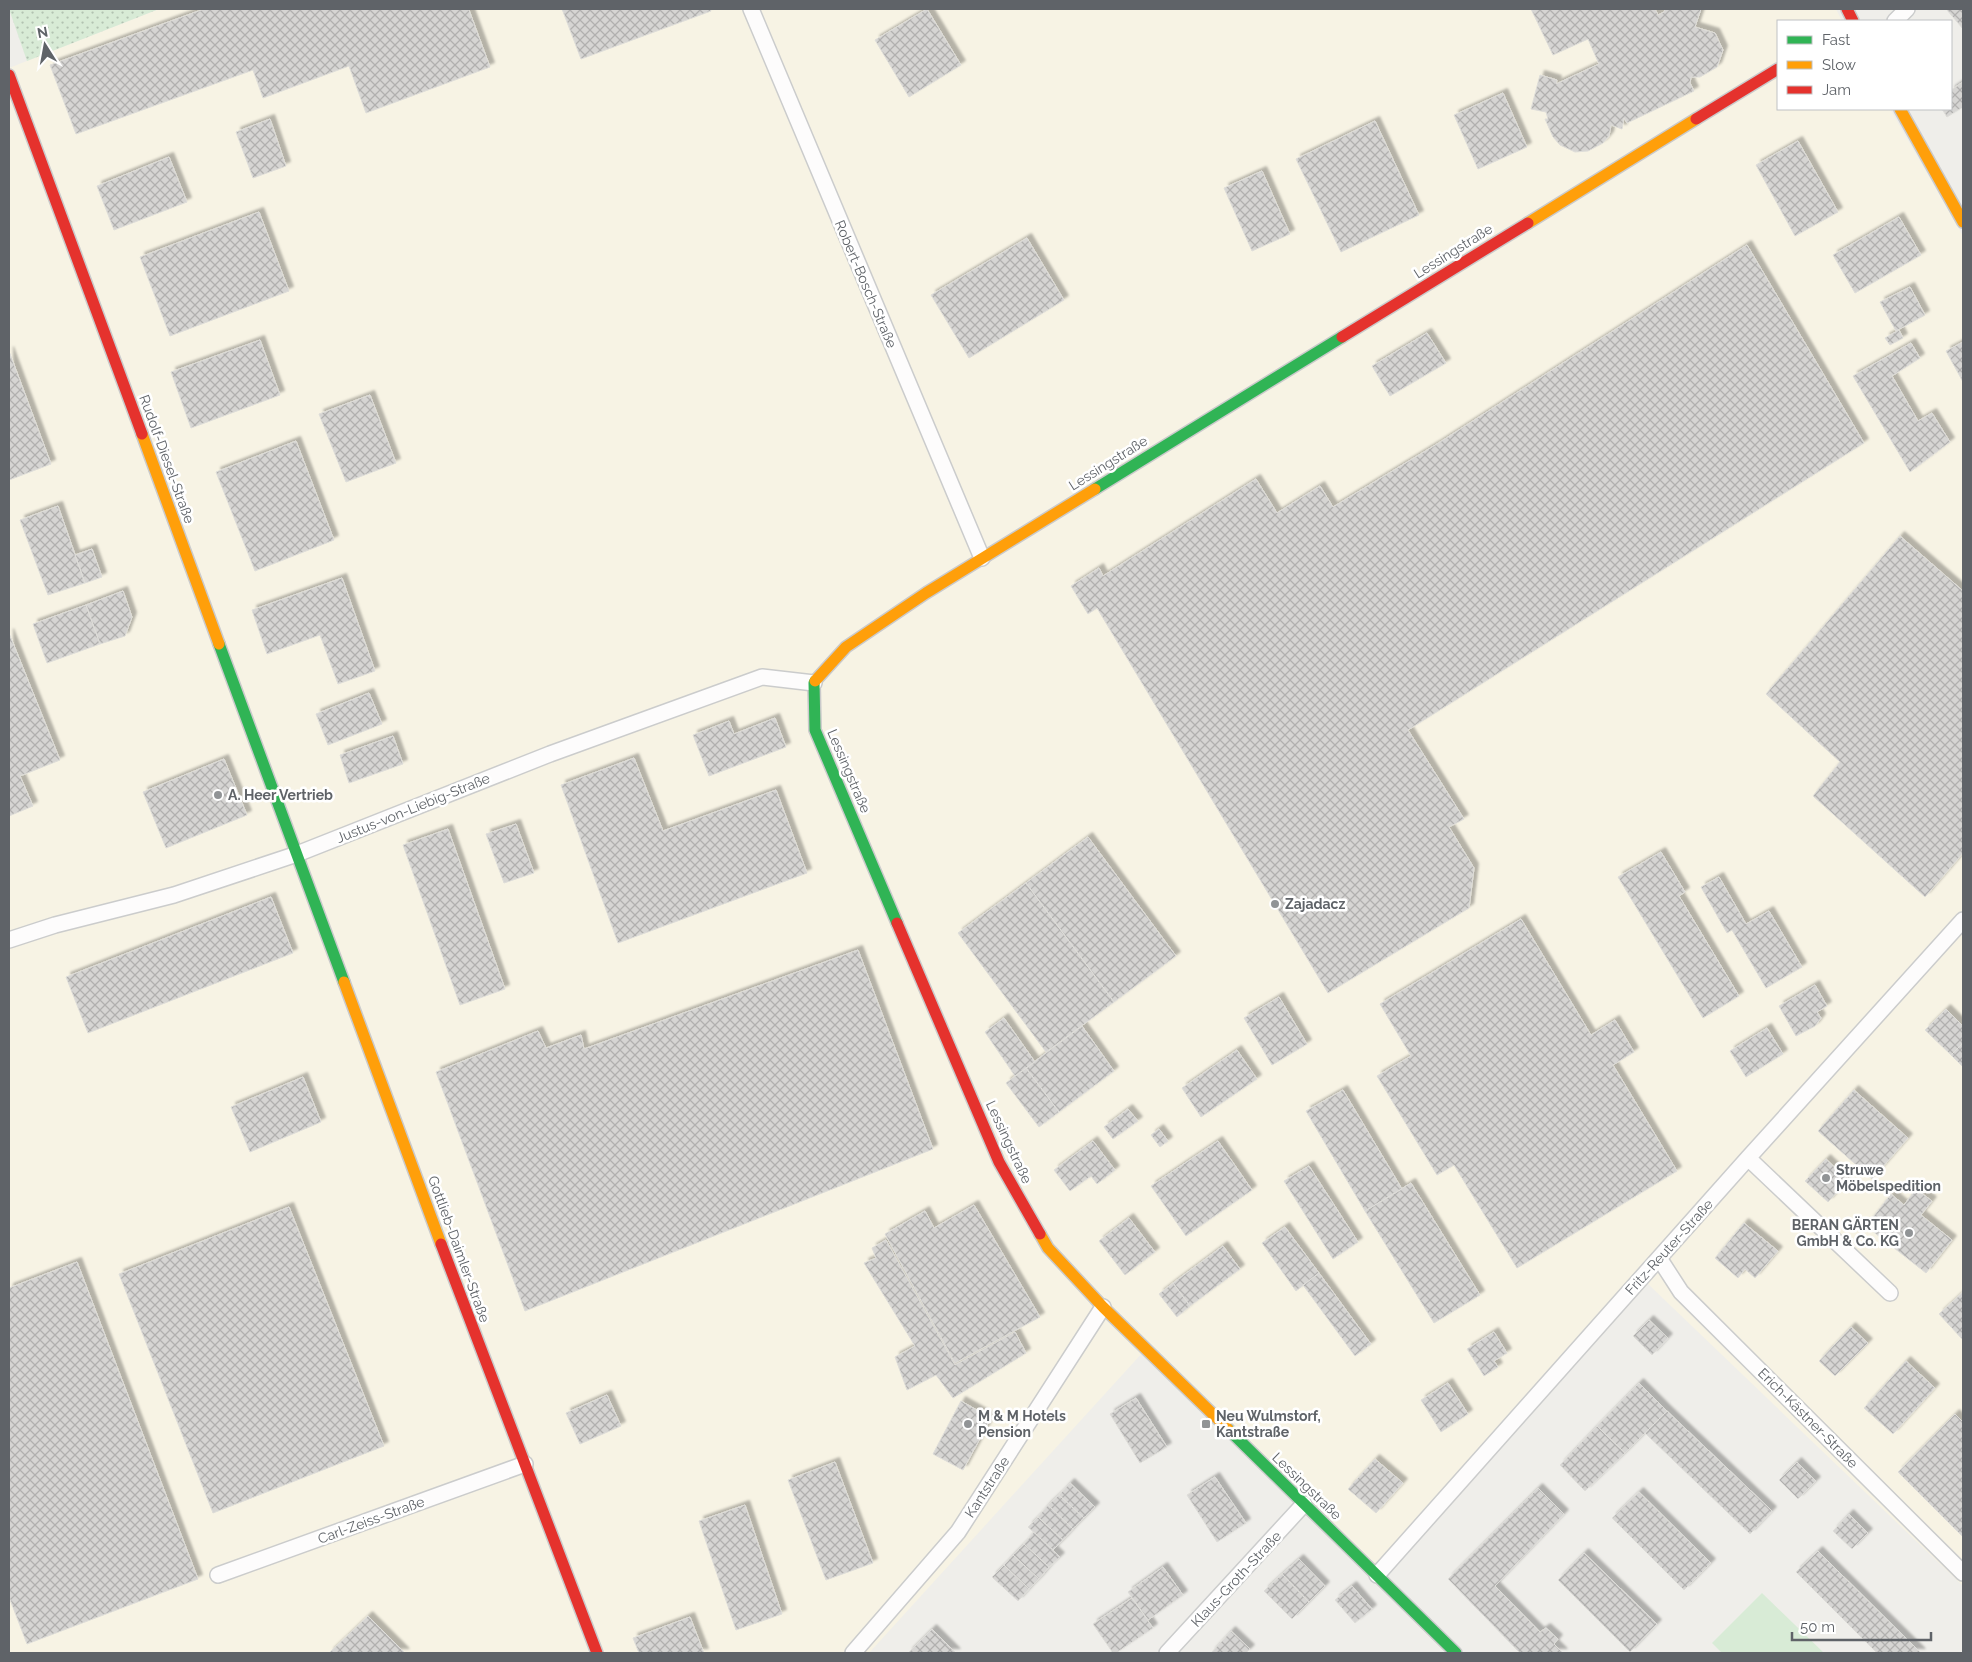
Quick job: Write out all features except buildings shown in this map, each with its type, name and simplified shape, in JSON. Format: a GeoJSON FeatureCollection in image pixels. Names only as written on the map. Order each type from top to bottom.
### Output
{"type":"FeatureCollection","features":[{"type":"Feature","properties":{"kind":"street","name":"Robert-Bosch-Straße"},"geometry":{"type":"LineString","coordinates":[[750,9],[982,558]]}},
{"type":"Feature","properties":{"kind":"street"},"geometry":{"type":"LineString","coordinates":[[1896,20],[1907,9]]}},
{"type":"Feature","properties":{"kind":"street","name":"Lessingstraße"},"geometry":{"type":"LineString","coordinates":[[1456,1653],[1103,1307],[1048,1248],[999,1162],[815,730],[814,683],[846,647],[926,593],[1777,70]]}},
{"type":"Feature","properties":{"kind":"street","name":"Rudolf-Diesel-Straße"},"geometry":{"type":"LineString","coordinates":[[9,75],[297,854]]}},
{"type":"Feature","properties":{"kind":"street"},"geometry":{"type":"LineString","coordinates":[[1901,110],[1963,222]]}},
{"type":"Feature","properties":{"kind":"street","name":"Justus-von-Liebig-Straße"},"geometry":{"type":"LineString","coordinates":[[9,940],[55,925],[174,895],[297,854],[550,754],[762,677],[814,683]]}},
{"type":"Feature","properties":{"kind":"street","name":"Gottlieb-Daimler-Straße"},"geometry":{"type":"LineString","coordinates":[[297,854],[456,1285],[597,1653]]}},
{"type":"Feature","properties":{"kind":"street","name":"Fritz-Reuter-Straße"},"geometry":{"type":"LineString","coordinates":[[1376,1575],[1963,920]]}},
{"type":"Feature","properties":{"kind":"street"},"geometry":{"type":"LineString","coordinates":[[1748,1158],[1890,1293]]}},
{"type":"Feature","properties":{"kind":"street","name":"Erich-Kästner-Straße"},"geometry":{"type":"LineString","coordinates":[[1659,1258],[1681,1292],[1963,1573]]}},
{"type":"Feature","properties":{"kind":"street","name":"Kantstraße"},"geometry":{"type":"LineString","coordinates":[[854,1653],[958,1532],[1103,1307]]}},
{"type":"Feature","properties":{"kind":"street","name":"Carl-Zeiss-Straße"},"geometry":{"type":"LineString","coordinates":[[218,1575],[525,1464]]}},
{"type":"Feature","properties":{"kind":"street","name":"Klaus-Groth-Straße"},"geometry":{"type":"LineString","coordinates":[[1167,1653],[1304,1504]]}},
{"type":"Feature","properties":{"kind":"shaded area"},"geometry":{"type":"Polygon","coordinates":[[[159,9],[1836,9],[1842,20],[1777,20],[1777,110],[1891,110],[1963,236],[1963,1586],[1648,1284],[1376,1582],[1144,1351],[869,1653],[9,1653],[9,68],[159,9]]]}},
{"type":"Feature","properties":{"kind":"green space"},"geometry":{"type":"Polygon","coordinates":[[[9,9],[159,9],[27,61],[9,9]]]}},
{"type":"Feature","properties":{"kind":"green space"},"geometry":{"type":"Polygon","coordinates":[[[1762,1593],[1824,1653],[1722,1653],[1712,1643],[1762,1593]]]}},
{"type":"Feature","properties":{"kind":"traffic: fast"},"geometry":{"type":"LineString","coordinates":[[1095,489],[1342,337]]}},
{"type":"Feature","properties":{"kind":"traffic: fast"},"geometry":{"type":"LineString","coordinates":[[219,644],[344,982]]}},
{"type":"Feature","properties":{"kind":"traffic: fast"},"geometry":{"type":"LineString","coordinates":[[815,681],[815,730],[897,923]]}},
{"type":"Feature","properties":{"kind":"traffic: fast"},"geometry":{"type":"LineString","coordinates":[[1228,1429],[1456,1653]]}},
{"type":"Feature","properties":{"kind":"traffic: slow"},"geometry":{"type":"LineString","coordinates":[[1901,110],[1963,222]]}},
{"type":"Feature","properties":{"kind":"traffic: slow"},"geometry":{"type":"LineString","coordinates":[[1528,223],[1696,119]]}},
{"type":"Feature","properties":{"kind":"traffic: slow"},"geometry":{"type":"LineString","coordinates":[[142,434],[219,644]]}},
{"type":"Feature","properties":{"kind":"traffic: slow"},"geometry":{"type":"LineString","coordinates":[[815,681],[846,647],[926,593],[1095,489]]}},
{"type":"Feature","properties":{"kind":"traffic: slow"},"geometry":{"type":"LineString","coordinates":[[344,982],[441,1244]]}},
{"type":"Feature","properties":{"kind":"traffic: slow"},"geometry":{"type":"LineString","coordinates":[[1040,1234],[1048,1248],[1103,1307],[1228,1429]]}},
{"type":"Feature","properties":{"kind":"traffic: jam"},"geometry":{"type":"LineString","coordinates":[[1847,9],[1852,20]]}},
{"type":"Feature","properties":{"kind":"traffic: jam"},"geometry":{"type":"LineString","coordinates":[[1696,119],[1777,70]]}},
{"type":"Feature","properties":{"kind":"traffic: jam"},"geometry":{"type":"LineString","coordinates":[[9,75],[142,434]]}},
{"type":"Feature","properties":{"kind":"traffic: jam"},"geometry":{"type":"LineString","coordinates":[[1342,337],[1528,223]]}},
{"type":"Feature","properties":{"kind":"traffic: jam"},"geometry":{"type":"LineString","coordinates":[[897,923],[999,1162],[1040,1234]]}},
{"type":"Feature","properties":{"kind":"traffic: jam"},"geometry":{"type":"LineString","coordinates":[[441,1244],[597,1653]]}},
{"type":"Feature","properties":{"kind":"place","name":"A. Heer Vertrieb"},"geometry":{"type":"Point","coordinates":[218,795]}},
{"type":"Feature","properties":{"kind":"place","name":"Zajadacz"},"geometry":{"type":"Point","coordinates":[1275,904]}},
{"type":"Feature","properties":{"kind":"place","name":"Struwe Möbelspedition"},"geometry":{"type":"Point","coordinates":[1826,1178]}},
{"type":"Feature","properties":{"kind":"place","name":"BERAN GÄRTEN GmbH & Co. KG"},"geometry":{"type":"Point","coordinates":[1909,1233]}},
{"type":"Feature","properties":{"kind":"place","name":"M & M Hotels Pension"},"geometry":{"type":"Point","coordinates":[968,1424]}},
{"type":"Feature","properties":{"kind":"place","name":"Neu Wulmstorf, Kantstraße"},"geometry":{"type":"Point","coordinates":[1206,1424]}}]}
